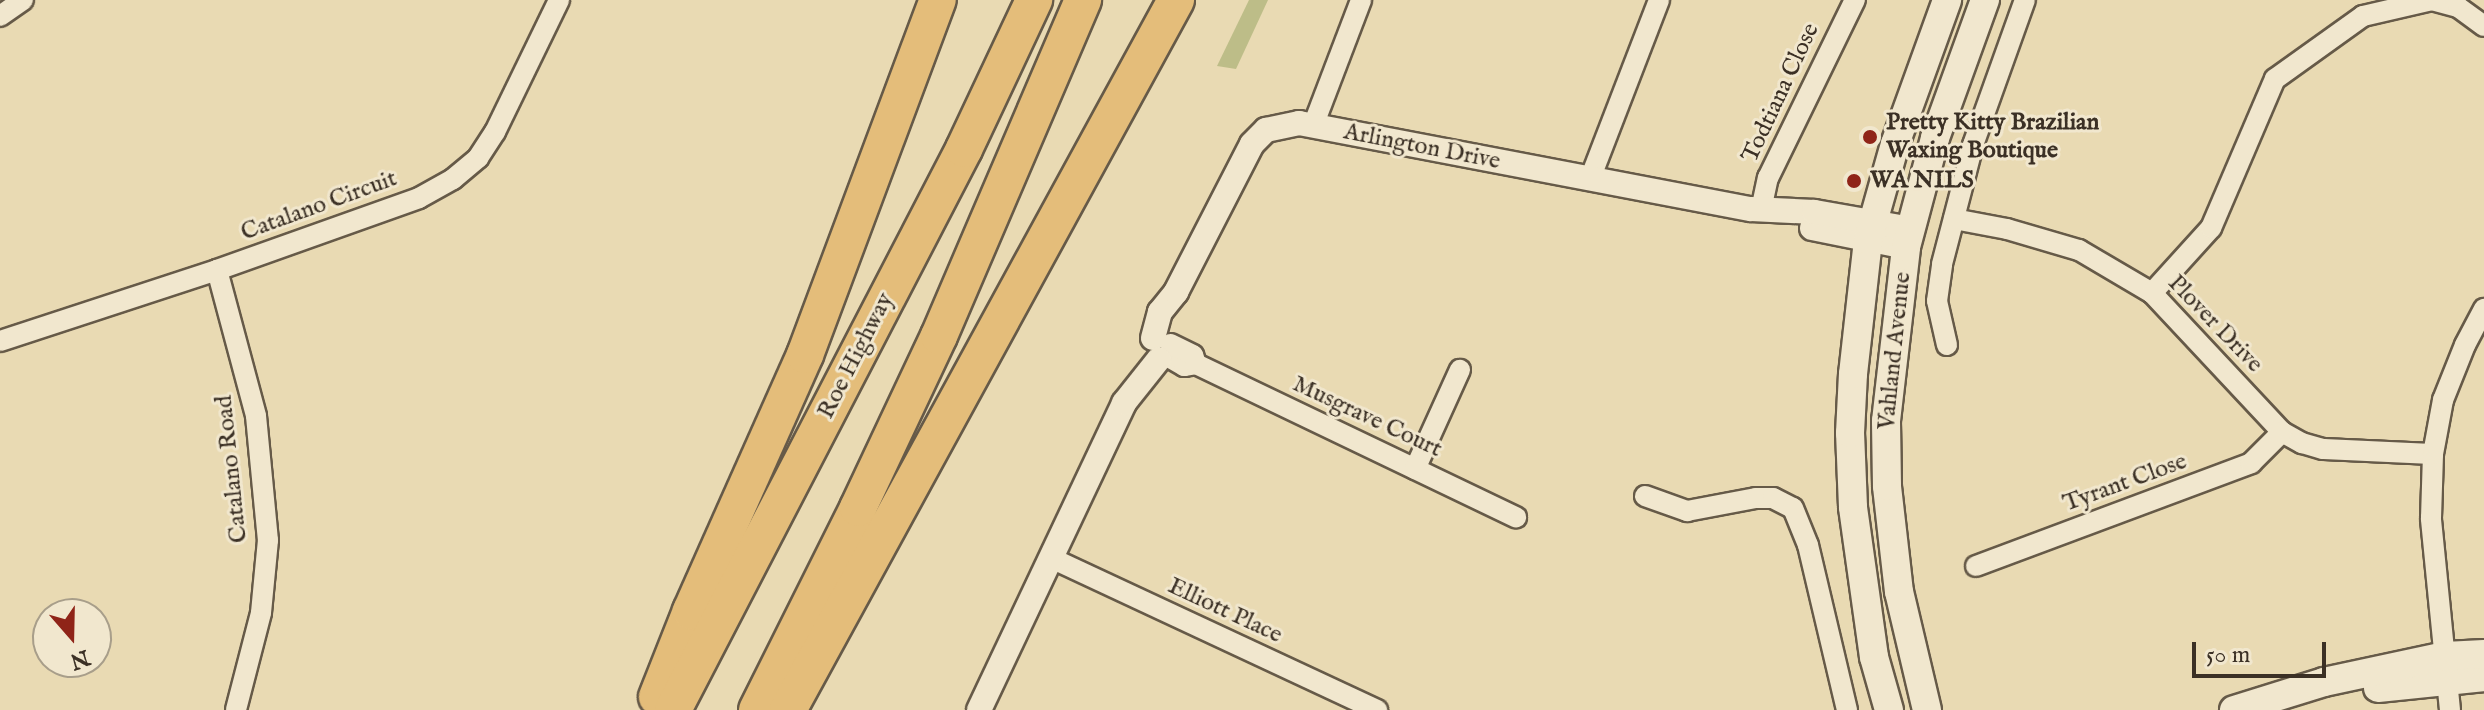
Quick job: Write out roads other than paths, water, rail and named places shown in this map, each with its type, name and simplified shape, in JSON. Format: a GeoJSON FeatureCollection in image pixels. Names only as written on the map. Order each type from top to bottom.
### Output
{"type":"FeatureCollection","features":[{"type":"Feature","properties":{"kind":"highway"},"geometry":{"type":"LineString","coordinates":[[652,710],[691,611],[805,355],[938,0]]}},
{"type":"Feature","properties":{"kind":"highway","name":"Roe Highway"},"geometry":{"type":"LineString","coordinates":[[673,710],[964,149],[1034,0]]}},
{"type":"Feature","properties":{"kind":"highway"},"geometry":{"type":"LineString","coordinates":[[757,710],[858,508],[939,336],[1083,0]]}},
{"type":"Feature","properties":{"kind":"highway"},"geometry":{"type":"LineString","coordinates":[[788,710],[1176,0]]}},
{"type":"Feature","properties":{"kind":"main road","name":"Vahland Avenue"},"geometry":{"type":"LineString","coordinates":[[1889,710],[1866,612],[1852,492],[1850,433],[1853,374],[1870,231],[1895,144],[1947,0]]}},
{"type":"Feature","properties":{"kind":"main road","name":"Vahland Avenue"},"geometry":{"type":"LineString","coordinates":[[1927,710],[1899,592],[1887,486],[1886,421],[1908,238],[1935,138],[1985,0]]}},
{"type":"Feature","properties":{"kind":"main road"},"geometry":{"type":"LineString","coordinates":[[2291,710],[2446,668],[2484,654]]}},
{"type":"Feature","properties":{"kind":"main road"},"geometry":{"type":"LineString","coordinates":[[2234,710],[2324,682],[2446,668],[2484,677]]}},
{"type":"Feature","properties":{"kind":"street"},"geometry":{"type":"LineString","coordinates":[[0,16],[23,0]]}},
{"type":"Feature","properties":{"kind":"street","name":"Catalano Circuit"},"geometry":{"type":"LineString","coordinates":[[0,341],[217,270],[419,198],[453,179],[478,158],[495,132],[559,0]]}},
{"type":"Feature","properties":{"kind":"street"},"geometry":{"type":"LineString","coordinates":[[1313,126],[1361,0]]}},
{"type":"Feature","properties":{"kind":"street"},"geometry":{"type":"LineString","coordinates":[[1590,179],[1659,0]]}},
{"type":"Feature","properties":{"kind":"street","name":"Todtiana Close"},"geometry":{"type":"LineString","coordinates":[[1761,210],[1768,178],[1855,0]]}},
{"type":"Feature","properties":{"kind":"street"},"geometry":{"type":"LineString","coordinates":[[1947,345],[1937,301],[1954,219],[1973,145],[2025,0]]}},
{"type":"Feature","properties":{"kind":"street"},"geometry":{"type":"LineString","coordinates":[[2152,293],[2211,228],[2275,79],[2363,16],[2432,0],[2458,7],[2484,26]]}},
{"type":"Feature","properties":{"kind":"street","name":"Arlington Drive"},"geometry":{"type":"LineString","coordinates":[[979,708],[1124,403],[1161,348],[1160,312],[1176,292],[1252,144],[1266,130],[1299,123],[1761,210],[1804,227],[1870,231],[1908,238]]}},
{"type":"Feature","properties":{"kind":"street","name":"Plover Drive"},"geometry":{"type":"LineString","coordinates":[[1954,219],[2007,229],[2079,250],[2152,293],[2282,432],[2323,449],[2433,454]]}},
{"type":"Feature","properties":{"kind":"street","name":"Catalano Road"},"geometry":{"type":"LineString","coordinates":[[217,270],[256,416],[268,540],[261,613],[236,710]]}},
{"type":"Feature","properties":{"kind":"street"},"geometry":{"type":"LineString","coordinates":[[2450,710],[2431,518],[2433,454],[2443,400],[2465,345],[2484,309]]}},
{"type":"Feature","properties":{"kind":"street"},"geometry":{"type":"LineString","coordinates":[[2465,345],[2484,353]]}},
{"type":"Feature","properties":{"kind":"street","name":"Musgrave Court"},"geometry":{"type":"LineString","coordinates":[[1161,348],[1184,366],[1196,364],[1516,517]]}},
{"type":"Feature","properties":{"kind":"street"},"geometry":{"type":"LineString","coordinates":[[1415,469],[1460,370]]}},
{"type":"Feature","properties":{"kind":"street","name":"Tyrant Close"},"geometry":{"type":"LineString","coordinates":[[1976,566],[2251,463],[2282,432]]}},
{"type":"Feature","properties":{"kind":"street"},"geometry":{"type":"LineString","coordinates":[[1645,496],[1687,511],[1756,498],[1773,498],[1793,508],[1808,545],[1847,710]]}},
{"type":"Feature","properties":{"kind":"street","name":"Elliott Place"},"geometry":{"type":"LineString","coordinates":[[1051,558],[1377,710]]}},
{"type":"Feature","properties":{"kind":"place","name":"Pretty Kitty Brazilian Waxing Boutique"},"geometry":{"type":"Point","coordinates":[1870,137]}},
{"type":"Feature","properties":{"kind":"place","name":"WA NILS"},"geometry":{"type":"Point","coordinates":[1854,181]}}]}
